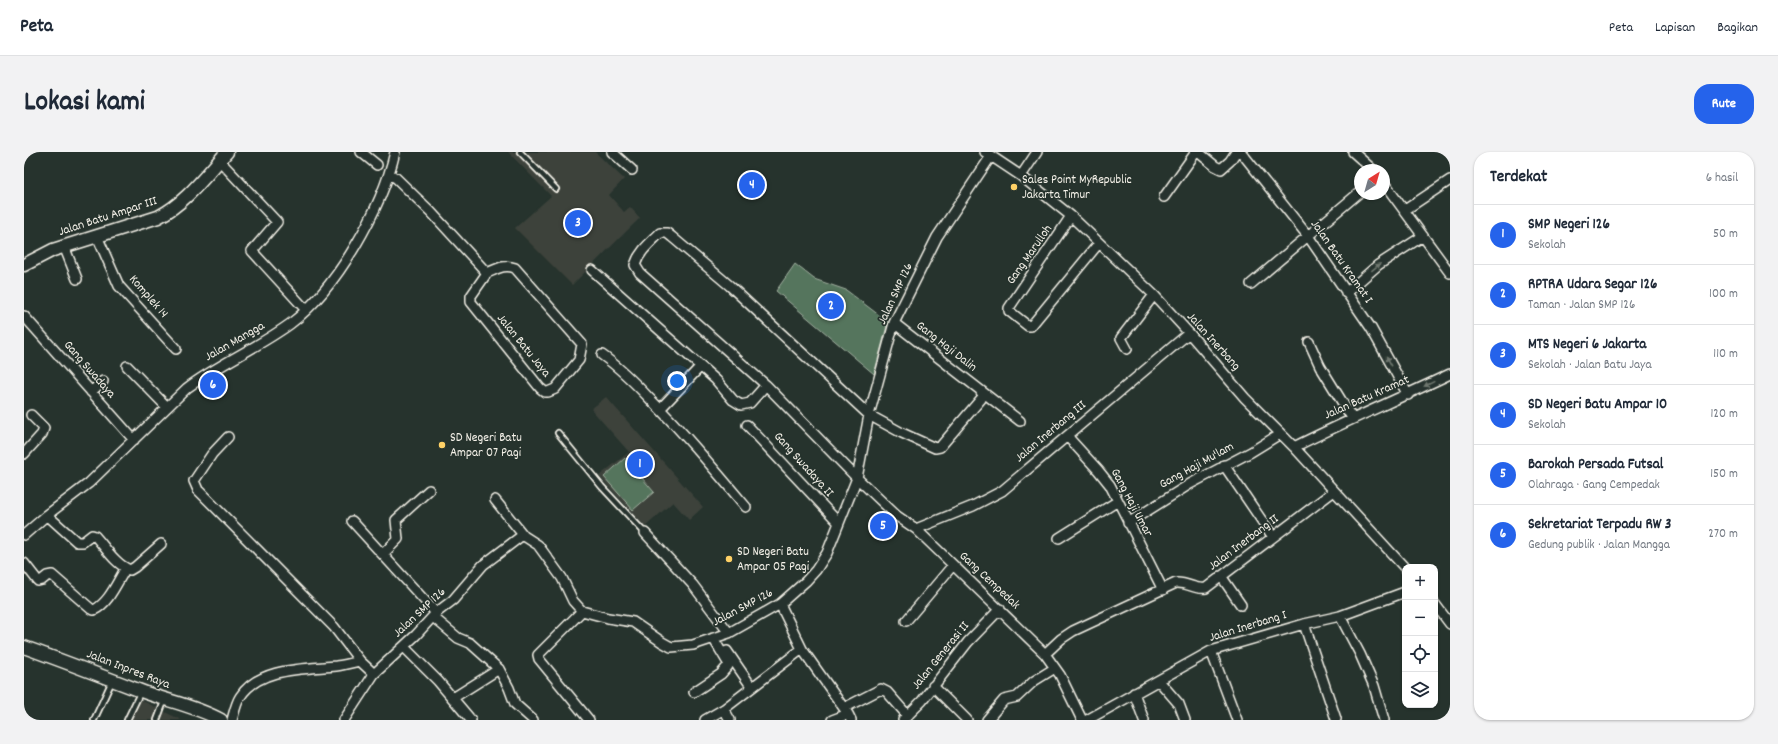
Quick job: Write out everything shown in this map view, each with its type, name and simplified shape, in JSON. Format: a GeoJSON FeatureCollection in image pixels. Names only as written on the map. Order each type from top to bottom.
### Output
{"type":"FeatureCollection","features":[{"type":"Feature","properties":{"kind":"street"},"geometry":{"type":"LineString","coordinates":[[361,152],[377,165]]}},
{"type":"Feature","properties":{"kind":"street","name":"Jalan Mangga"},"geometry":{"type":"LineString","coordinates":[[24,536],[47,515],[89,484],[187,388],[204,375],[270,338],[306,310],[332,282],[369,220],[389,174],[395,152]]}},
{"type":"Feature","properties":{"kind":"street"},"geometry":{"type":"LineString","coordinates":[[612,152],[632,170]]}},
{"type":"Feature","properties":{"kind":"street"},"geometry":{"type":"LineString","coordinates":[[1021,176],[1037,152]]}},
{"type":"Feature","properties":{"kind":"street"},"geometry":{"type":"LineString","coordinates":[[1164,197],[1197,152],[1221,169],[1230,161],[1236,152]]}},
{"type":"Feature","properties":{"kind":"street","name":"Jalan Batu Kramat I"},"geometry":{"type":"LineString","coordinates":[[1241,152],[1308,236],[1371,328],[1408,395]]}},
{"type":"Feature","properties":{"kind":"street"},"geometry":{"type":"LineString","coordinates":[[1354,152],[1367,164]]}},
{"type":"Feature","properties":{"kind":"street","name":"Jalan Inerbang"},"geometry":{"type":"LineString","coordinates":[[988,154],[1021,176],[1072,216],[1154,295],[1245,398],[1294,447],[1402,565]]}},
{"type":"Feature","properties":{"kind":"street","name":"Jalan SMP 126"},"geometry":{"type":"LineString","coordinates":[[582,611],[608,618],[633,622],[671,647],[693,645],[729,633],[780,604],[816,570],[827,552],[857,478],[869,415],[894,323],[937,237],[988,154]]}},
{"type":"Feature","properties":{"kind":"street"},"geometry":{"type":"LineString","coordinates":[[223,156],[277,222],[252,251],[306,310]]}},
{"type":"Feature","properties":{"kind":"street","name":"Jalan Batu Ampar III"},"geometry":{"type":"LineString","coordinates":[[24,265],[41,255],[64,246],[158,217],[189,195],[223,156]]}},
{"type":"Feature","properties":{"kind":"street"},"geometry":{"type":"LineString","coordinates":[[389,174],[396,178],[431,212],[487,273]]}},
{"type":"Feature","properties":{"kind":"street"},"geometry":{"type":"LineString","coordinates":[[1405,210],[1450,180]]}},
{"type":"Feature","properties":{"kind":"street"},"geometry":{"type":"LineString","coordinates":[[1390,191],[1450,273]]}},
{"type":"Feature","properties":{"kind":"street"},"geometry":{"type":"LineString","coordinates":[[1251,284],[1354,197]]}},
{"type":"Feature","properties":{"kind":"street","name":"Gang Marulloh"},"geometry":{"type":"LineString","coordinates":[[1072,216],[1009,308],[1009,311],[1028,326],[1031,326],[1099,243]]}},
{"type":"Feature","properties":{"kind":"street","name":"Gang Cempedak"},"geometry":{"type":"LineString","coordinates":[[981,392],[983,394],[981,399],[940,447],[935,448],[902,433],[869,415],[730,286],[667,233],[660,233],[647,245],[637,258],[635,265],[640,273],[766,385],[850,469],[857,478],[897,516],[916,529],[1045,654],[1055,668],[1082,720]]}},
{"type":"Feature","properties":{"kind":"street","name":"Komplek 14"},"geometry":{"type":"LineString","coordinates":[[97,236],[119,286],[176,349]]}},
{"type":"Feature","properties":{"kind":"street"},"geometry":{"type":"LineString","coordinates":[[1346,293],[1378,265],[1423,236]]}},
{"type":"Feature","properties":{"kind":"street"},"geometry":{"type":"LineString","coordinates":[[64,246],[77,279]]}},
{"type":"Feature","properties":{"kind":"street","name":"Jalan Batu Jaya"},"geometry":{"type":"LineString","coordinates":[[508,265],[514,268],[582,344],[579,360],[555,389],[548,392],[540,388],[471,302],[470,296],[487,273],[502,266],[508,265]]}},
{"type":"Feature","properties":{"kind":"street"},"geometry":{"type":"LineString","coordinates":[[592,270],[716,380],[733,400],[741,406],[750,403],[766,385]]}},
{"type":"Feature","properties":{"kind":"street"},"geometry":{"type":"LineString","coordinates":[[1127,349],[1121,338],[1154,295]]}},
{"type":"Feature","properties":{"kind":"street","name":"Gang Swadaya"},"geometry":{"type":"LineString","coordinates":[[24,316],[134,440]]}},
{"type":"Feature","properties":{"kind":"street","name":"Gang Haji Dalin"},"geometry":{"type":"LineString","coordinates":[[894,323],[1020,421]]}},
{"type":"Feature","properties":{"kind":"street","name":"Jalan Inerbang III"},"geometry":{"type":"LineString","coordinates":[[916,529],[973,506],[1002,491],[1189,333]]}},
{"type":"Feature","properties":{"kind":"street"},"geometry":{"type":"LineString","coordinates":[[1309,342],[1320,366],[1352,418]]}},
{"type":"Feature","properties":{"kind":"street"},"geometry":{"type":"LineString","coordinates":[[602,355],[620,368],[660,409],[712,466],[746,507]]}},
{"type":"Feature","properties":{"kind":"street"},"geometry":{"type":"LineString","coordinates":[[127,366],[167,407]]}},
{"type":"Feature","properties":{"kind":"street"},"geometry":{"type":"LineString","coordinates":[[660,409],[700,367]]}},
{"type":"Feature","properties":{"kind":"street","name":"Jalan Batu Kramat"},"geometry":{"type":"LineString","coordinates":[[1294,447],[1352,418],[1408,395],[1450,374]]}},
{"type":"Feature","properties":{"kind":"street"},"geometry":{"type":"LineString","coordinates":[[91,392],[103,381]]}},
{"type":"Feature","properties":{"kind":"street"},"geometry":{"type":"LineString","coordinates":[[24,454],[42,434],[44,428],[31,415]]}},
{"type":"Feature","properties":{"kind":"street","name":"Gang Swadaya II"},"geometry":{"type":"LineString","coordinates":[[747,425],[839,523]]}},
{"type":"Feature","properties":{"kind":"street","name":"Gang Haji Mu'lam"},"geometry":{"type":"LineString","coordinates":[[1128,523],[1176,492],[1224,465],[1251,452],[1280,434]]}},
{"type":"Feature","properties":{"kind":"street","name":"Gang Haji Umar"},"geometry":{"type":"LineString","coordinates":[[1067,436],[1105,478],[1163,590]]}},
{"type":"Feature","properties":{"kind":"street"},"geometry":{"type":"LineString","coordinates":[[228,437],[194,481],[198,490],[334,627],[360,662],[374,674]]}},
{"type":"Feature","properties":{"kind":"street"},"geometry":{"type":"LineString","coordinates":[[1224,465],[1273,537]]}},
{"type":"Feature","properties":{"kind":"street"},"geometry":{"type":"LineString","coordinates":[[383,554],[398,539],[396,520],[428,490]]}},
{"type":"Feature","properties":{"kind":"street","name":"Jalan Inerbang II"},"geometry":{"type":"LineString","coordinates":[[1163,590],[1182,582],[1199,589],[1206,588],[1334,491]]}},
{"type":"Feature","properties":{"kind":"street"},"geometry":{"type":"LineString","coordinates":[[495,500],[524,536],[538,545],[562,578],[573,601],[582,611],[538,654],[539,659],[589,720]]}},
{"type":"Feature","properties":{"kind":"street"},"geometry":{"type":"LineString","coordinates":[[1059,538],[1118,501]]}},
{"type":"Feature","properties":{"kind":"street"},"geometry":{"type":"LineString","coordinates":[[47,515],[77,542],[83,542],[92,535],[95,536],[126,568],[130,570],[161,544]]}},
{"type":"Feature","properties":{"kind":"street"},"geometry":{"type":"LineString","coordinates":[[352,520],[383,554],[434,615],[458,638],[470,644],[499,670],[509,688],[515,704],[533,720]]}},
{"type":"Feature","properties":{"kind":"street"},"geometry":{"type":"LineString","coordinates":[[645,534],[693,585],[729,633]]}},
{"type":"Feature","properties":{"kind":"street","name":"Jalan SMP 126"},"geometry":{"type":"LineString","coordinates":[[344,720],[374,674],[434,615],[453,600],[483,565],[517,538],[524,536]]}},
{"type":"Feature","properties":{"kind":"street"},"geometry":{"type":"LineString","coordinates":[[24,563],[38,581],[48,576],[52,576],[94,610],[109,596],[126,568]]}},
{"type":"Feature","properties":{"kind":"street"},"geometry":{"type":"LineString","coordinates":[[906,621],[953,565]]}},
{"type":"Feature","properties":{"kind":"street"},"geometry":{"type":"LineString","coordinates":[[1221,576],[1241,605]]}},
{"type":"Feature","properties":{"kind":"street"},"geometry":{"type":"LineString","coordinates":[[1045,654],[1073,631],[1163,590]]}},
{"type":"Feature","properties":{"kind":"street","name":"Jalan Inerbang I"},"geometry":{"type":"LineString","coordinates":[[1087,720],[1211,651],[1304,624],[1340,616],[1402,593]]}},
{"type":"Feature","properties":{"kind":"street"},"geometry":{"type":"LineString","coordinates":[[780,604],[802,649],[847,714]]}},
{"type":"Feature","properties":{"kind":"street"},"geometry":{"type":"LineString","coordinates":[[1438,607],[1449,619]]}},
{"type":"Feature","properties":{"kind":"street","name":"Jalan Generasi II"},"geometry":{"type":"LineString","coordinates":[[905,718],[968,642],[1000,609]]}},
{"type":"Feature","properties":{"kind":"street"},"geometry":{"type":"LineString","coordinates":[[1340,616],[1360,654],[1374,686],[1384,720]]}},
{"type":"Feature","properties":{"kind":"street"},"geometry":{"type":"LineString","coordinates":[[1304,624],[1336,719]]}},
{"type":"Feature","properties":{"kind":"street"},"geometry":{"type":"LineString","coordinates":[[715,637],[749,683]]}},
{"type":"Feature","properties":{"kind":"street"},"geometry":{"type":"LineString","coordinates":[[694,692],[721,674],[728,666],[728,663],[715,637]]}},
{"type":"Feature","properties":{"kind":"street"},"geometry":{"type":"LineString","coordinates":[[404,646],[453,698],[471,720]]}},
{"type":"Feature","properties":{"kind":"street","name":"Jalan Inpres Raya"},"geometry":{"type":"LineString","coordinates":[[24,647],[221,720]]}},
{"type":"Feature","properties":{"kind":"street"},"geometry":{"type":"LineString","coordinates":[[705,720],[724,709],[802,649]]}},
{"type":"Feature","properties":{"kind":"street"},"geometry":{"type":"LineString","coordinates":[[1211,651],[1237,720]]}},
{"type":"Feature","properties":{"kind":"street"},"geometry":{"type":"LineString","coordinates":[[232,720],[239,698],[251,685],[266,677],[294,669],[337,666],[360,662]]}},
{"type":"Feature","properties":{"kind":"street"},"geometry":{"type":"LineString","coordinates":[[987,720],[1004,700],[1017,697],[1034,681],[1055,668]]}},
{"type":"Feature","properties":{"kind":"street"},"geometry":{"type":"LineString","coordinates":[[453,698],[499,670]]}},
{"type":"Feature","properties":{"kind":"street"},"geometry":{"type":"LineString","coordinates":[[1158,681],[1179,704],[1185,720]]}},
{"type":"Feature","properties":{"kind":"street"},"geometry":{"type":"LineString","coordinates":[[933,686],[967,720]]}},
{"type":"Feature","properties":{"kind":"street"},"geometry":{"type":"LineString","coordinates":[[832,720],[847,714],[881,689],[887,692],[905,718]]}},
{"type":"Feature","properties":{"kind":"street"},"geometry":{"type":"LineString","coordinates":[[1134,693],[1144,720]]}},
{"type":"Feature","properties":{"kind":"street"},"geometry":{"type":"LineString","coordinates":[[724,709],[730,720]]}},
{"type":"Feature","properties":{"kind":"lane"},"geometry":{"type":"LineString","coordinates":[[520,152],[556,189]]}},
{"type":"Feature","properties":{"kind":"lane"},"geometry":{"type":"LineString","coordinates":[[558,434],[598,482],[645,534]]}},
{"type":"Feature","properties":{"kind":"lane"},"geometry":{"type":"LineString","coordinates":[[94,720],[113,680]]}},
{"type":"Feature","properties":{"kind":"lane"},"geometry":{"type":"LineString","coordinates":[[127,720],[141,691]]}},
{"type":"Feature","properties":{"kind":"lane"},"geometry":{"type":"LineString","coordinates":[[157,720],[165,699]]}},
{"type":"Feature","properties":{"kind":"shaded area"},"geometry":{"type":"Polygon","coordinates":[[[508,152],[595,152],[624,179],[609,195],[624,212],[630,207],[640,218],[572,285],[515,228],[551,196],[508,152]]]}},
{"type":"Feature","properties":{"kind":"shaded area"},"geometry":{"type":"Polygon","coordinates":[[[606,397],[703,507],[689,520],[673,502],[645,527],[599,476],[629,452],[591,409],[606,397]]]}},
{"type":"Feature","properties":{"kind":"shaded area"},"geometry":{"type":"Polygon","coordinates":[[[139,699],[181,720],[129,720],[139,699]]]}},
{"type":"Feature","properties":{"kind":"green space"},"geometry":{"type":"Polygon","coordinates":[[[795,264],[814,279],[846,290],[888,322],[874,374],[776,291],[795,264]]]}},
{"type":"Feature","properties":{"kind":"green space"},"geometry":{"type":"Polygon","coordinates":[[[625,458],[654,492],[633,510],[604,477],[625,458]]]}},
{"type":"Feature","properties":{"kind":"place","name":"SD Negeri Batu Ampar 10"},"geometry":{"type":"Point","coordinates":[752,185]}},
{"type":"Feature","properties":{"kind":"place","name":"Sales Point MyRepublic Jakarta Timur"},"geometry":{"type":"Point","coordinates":[1014,187]}},
{"type":"Feature","properties":{"kind":"place","name":"MTS Negeri 6 Jakarta"},"geometry":{"type":"Point","coordinates":[578,223]}},
{"type":"Feature","properties":{"kind":"place","name":"RPTRA Udara Segar 126"},"geometry":{"type":"Point","coordinates":[831,306]}},
{"type":"Feature","properties":{"kind":"place","name":"Sekretariat Terpadu RW 3"},"geometry":{"type":"Point","coordinates":[213,385]}},
{"type":"Feature","properties":{"kind":"place","name":"SD Negeri Batu Ampar 07 Pagi"},"geometry":{"type":"Point","coordinates":[442,445]}},
{"type":"Feature","properties":{"kind":"place","name":"SMP Negeri 126"},"geometry":{"type":"Point","coordinates":[640,464]}},
{"type":"Feature","properties":{"kind":"place","name":"Barokah Persada Futsal"},"geometry":{"type":"Point","coordinates":[883,526]}},
{"type":"Feature","properties":{"kind":"place","name":"SD Negeri Batu Ampar 05 Pagi"},"geometry":{"type":"Point","coordinates":[729,559]}}]}
